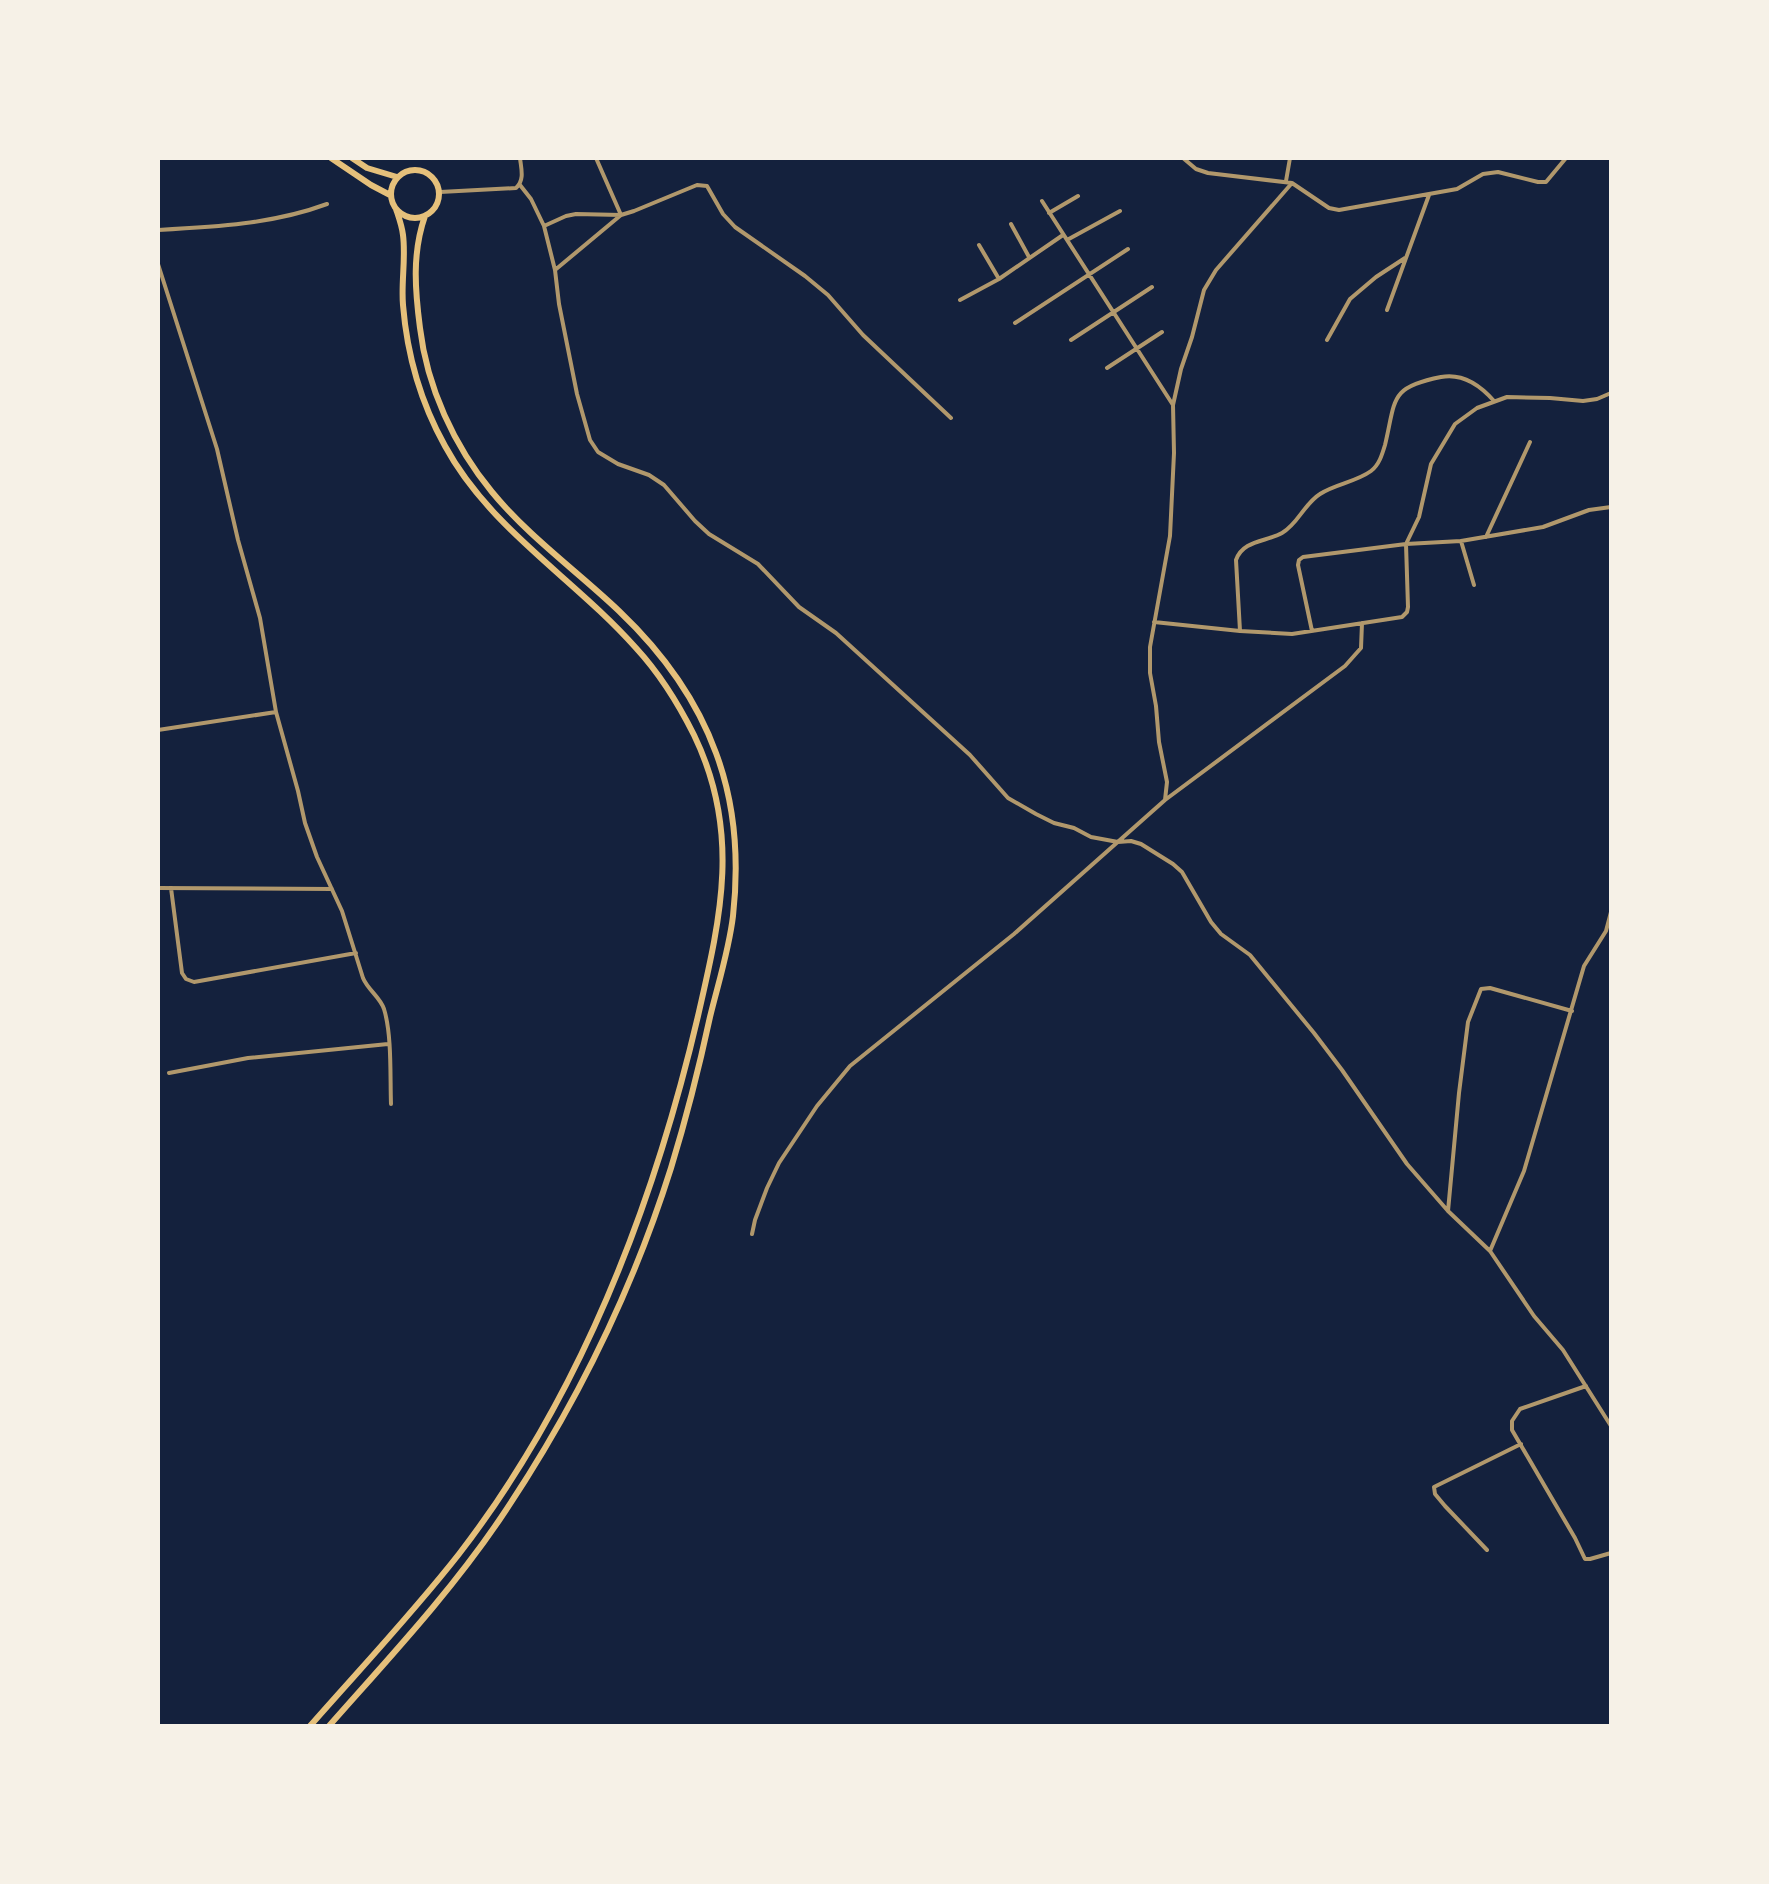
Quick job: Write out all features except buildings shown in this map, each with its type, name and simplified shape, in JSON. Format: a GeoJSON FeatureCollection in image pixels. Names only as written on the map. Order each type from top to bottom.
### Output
{"type":"FeatureCollection","features":[{"type":"Feature","properties":{"kind":"highway"},"geometry":{"type":"LineString","coordinates":[[331,158],[390,195]]}},
{"type":"Feature","properties":{"kind":"highway"},"geometry":{"type":"LineString","coordinates":[[352,158],[367,168],[397,177]]}},
{"type":"Feature","properties":{"kind":"highway"},"geometry":{"type":"LineString","coordinates":[[310,1726],[467,1543],[541,1430],[586,1345],[629,1246],[670,1123],[708,971],[722,892],[722,841],[713,785],[701,749],[677,701],[634,645],[511,531],[481,499],[455,464],[434,426],[408,343],[403,300],[403,239],[390,195],[397,177],[406,171],[417,169],[428,173],[436,181],[440,192],[438,202],[425,216],[405,216],[396,209]]}},
{"type":"Feature","properties":{"kind":"highway"},"geometry":{"type":"LineString","coordinates":[[329,1726],[441,1598],[499,1520],[551,1438],[597,1352],[637,1263],[670,1171],[695,1084],[733,919],[736,877],[731,808],[716,754],[693,704],[662,657],[620,611],[519,522],[491,491],[467,457],[447,420],[421,341],[416,300],[417,244],[425,216]]}},
{"type":"Feature","properties":{"kind":"street"},"geometry":{"type":"LineString","coordinates":[[440,192],[512,189],[520,185],[520,158]]}},
{"type":"Feature","properties":{"kind":"street"},"geometry":{"type":"LineString","coordinates":[[596,158],[621,215]]}},
{"type":"Feature","properties":{"kind":"street"},"geometry":{"type":"LineString","coordinates":[[1183,158],[1196,169],[1208,173],[1292,183],[1337,210],[1457,189],[1492,172],[1546,182],[1566,158]]}},
{"type":"Feature","properties":{"kind":"street"},"geometry":{"type":"LineString","coordinates":[[1286,181],[1290,158]]}},
{"type":"Feature","properties":{"kind":"street"},"geometry":{"type":"LineString","coordinates":[[1165,800],[1167,782],[1149,658],[1171,527],[1173,405],[1204,290],[1216,270],[1292,183]]}},
{"type":"Feature","properties":{"kind":"street"},"geometry":{"type":"LineString","coordinates":[[520,185],[531,199],[544,226],[577,394],[590,440],[598,452],[664,485],[709,534],[758,564],[799,607],[846,642],[970,755],[1008,798],[1091,837],[1141,844],[1182,872],[1211,922],[1221,934],[1250,955],[1272,981],[1342,1070],[1407,1164],[1448,1211],[1490,1251],[1534,1316],[1563,1350],[1611,1426]]}},
{"type":"Feature","properties":{"kind":"street"},"geometry":{"type":"LineString","coordinates":[[544,226],[576,214],[621,215],[697,185],[707,186],[723,214],[735,227],[828,295],[863,335],[951,418]]}},
{"type":"Feature","properties":{"kind":"street"},"geometry":{"type":"LineString","coordinates":[[1387,310],[1429,195]]}},
{"type":"Feature","properties":{"kind":"street"},"geometry":{"type":"LineString","coordinates":[[1049,213],[1078,196]]}},
{"type":"Feature","properties":{"kind":"street"},"geometry":{"type":"LineString","coordinates":[[1042,201],[1173,405]]}},
{"type":"Feature","properties":{"kind":"street"},"geometry":{"type":"LineString","coordinates":[[158,230],[255,222],[300,214],[327,204]]}},
{"type":"Feature","properties":{"kind":"street"},"geometry":{"type":"LineString","coordinates":[[960,300],[1065,238],[1120,211]]}},
{"type":"Feature","properties":{"kind":"street"},"geometry":{"type":"LineString","coordinates":[[555,270],[621,215]]}},
{"type":"Feature","properties":{"kind":"street"},"geometry":{"type":"LineString","coordinates":[[1011,224],[1030,258]]}},
{"type":"Feature","properties":{"kind":"street"},"geometry":{"type":"LineString","coordinates":[[979,245],[999,279]]}},
{"type":"Feature","properties":{"kind":"street"},"geometry":{"type":"LineString","coordinates":[[1015,323],[1128,249]]}},
{"type":"Feature","properties":{"kind":"street"},"geometry":{"type":"LineString","coordinates":[[1327,340],[1350,299],[1407,257]]}},
{"type":"Feature","properties":{"kind":"street"},"geometry":{"type":"LineString","coordinates":[[158,264],[217,449],[260,618],[276,712],[305,823],[346,920],[366,984],[384,1009],[391,1104]]}},
{"type":"Feature","properties":{"kind":"street"},"geometry":{"type":"LineString","coordinates":[[1071,340],[1152,287]]}},
{"type":"Feature","properties":{"kind":"street"},"geometry":{"type":"LineString","coordinates":[[1107,368],[1162,332]]}},
{"type":"Feature","properties":{"kind":"street"},"geometry":{"type":"LineString","coordinates":[[1240,631],[1236,560],[1240,550],[1285,532],[1319,494],[1376,467],[1397,397],[1404,389],[1412,384],[1448,376],[1463,378],[1495,401]]}},
{"type":"Feature","properties":{"kind":"street"},"geometry":{"type":"LineString","coordinates":[[1154,622],[1292,634],[1402,617],[1407,612],[1406,544],[1419,517],[1431,464],[1455,424],[1477,408],[1507,397],[1571,401],[1591,400],[1611,393]]}},
{"type":"Feature","properties":{"kind":"street"},"geometry":{"type":"LineString","coordinates":[[1486,537],[1530,442]]}},
{"type":"Feature","properties":{"kind":"street"},"geometry":{"type":"LineString","coordinates":[[1312,631],[1298,565],[1303,557],[1486,537],[1543,527],[1589,510],[1611,507]]}},
{"type":"Feature","properties":{"kind":"street"},"geometry":{"type":"LineString","coordinates":[[1461,541],[1474,585]]}},
{"type":"Feature","properties":{"kind":"street"},"geometry":{"type":"LineString","coordinates":[[752,1234],[779,1163],[817,1106],[850,1066],[995,950],[1165,800],[1345,666],[1361,648],[1362,623]]}},
{"type":"Feature","properties":{"kind":"street"},"geometry":{"type":"LineString","coordinates":[[158,730],[276,712]]}},
{"type":"Feature","properties":{"kind":"street"},"geometry":{"type":"LineString","coordinates":[[158,888],[332,889]]}},
{"type":"Feature","properties":{"kind":"street"},"geometry":{"type":"LineString","coordinates":[[171,888],[182,973],[194,982],[357,953]]}},
{"type":"Feature","properties":{"kind":"street"},"geometry":{"type":"LineString","coordinates":[[1490,1251],[1524,1171],[1584,966],[1606,931],[1611,912]]}},
{"type":"Feature","properties":{"kind":"street"},"geometry":{"type":"LineString","coordinates":[[1448,1211],[1468,1022],[1481,989],[1490,988],[1572,1011]]}},
{"type":"Feature","properties":{"kind":"street"},"geometry":{"type":"LineString","coordinates":[[169,1073],[248,1058],[388,1044]]}},
{"type":"Feature","properties":{"kind":"street"},"geometry":{"type":"LineString","coordinates":[[1586,1386],[1520,1409],[1514,1417],[1512,1430],[1585,1559],[1611,1553]]}},
{"type":"Feature","properties":{"kind":"street"},"geometry":{"type":"LineString","coordinates":[[1487,1550],[1445,1506],[1435,1494],[1434,1487],[1521,1444]]}}]}
